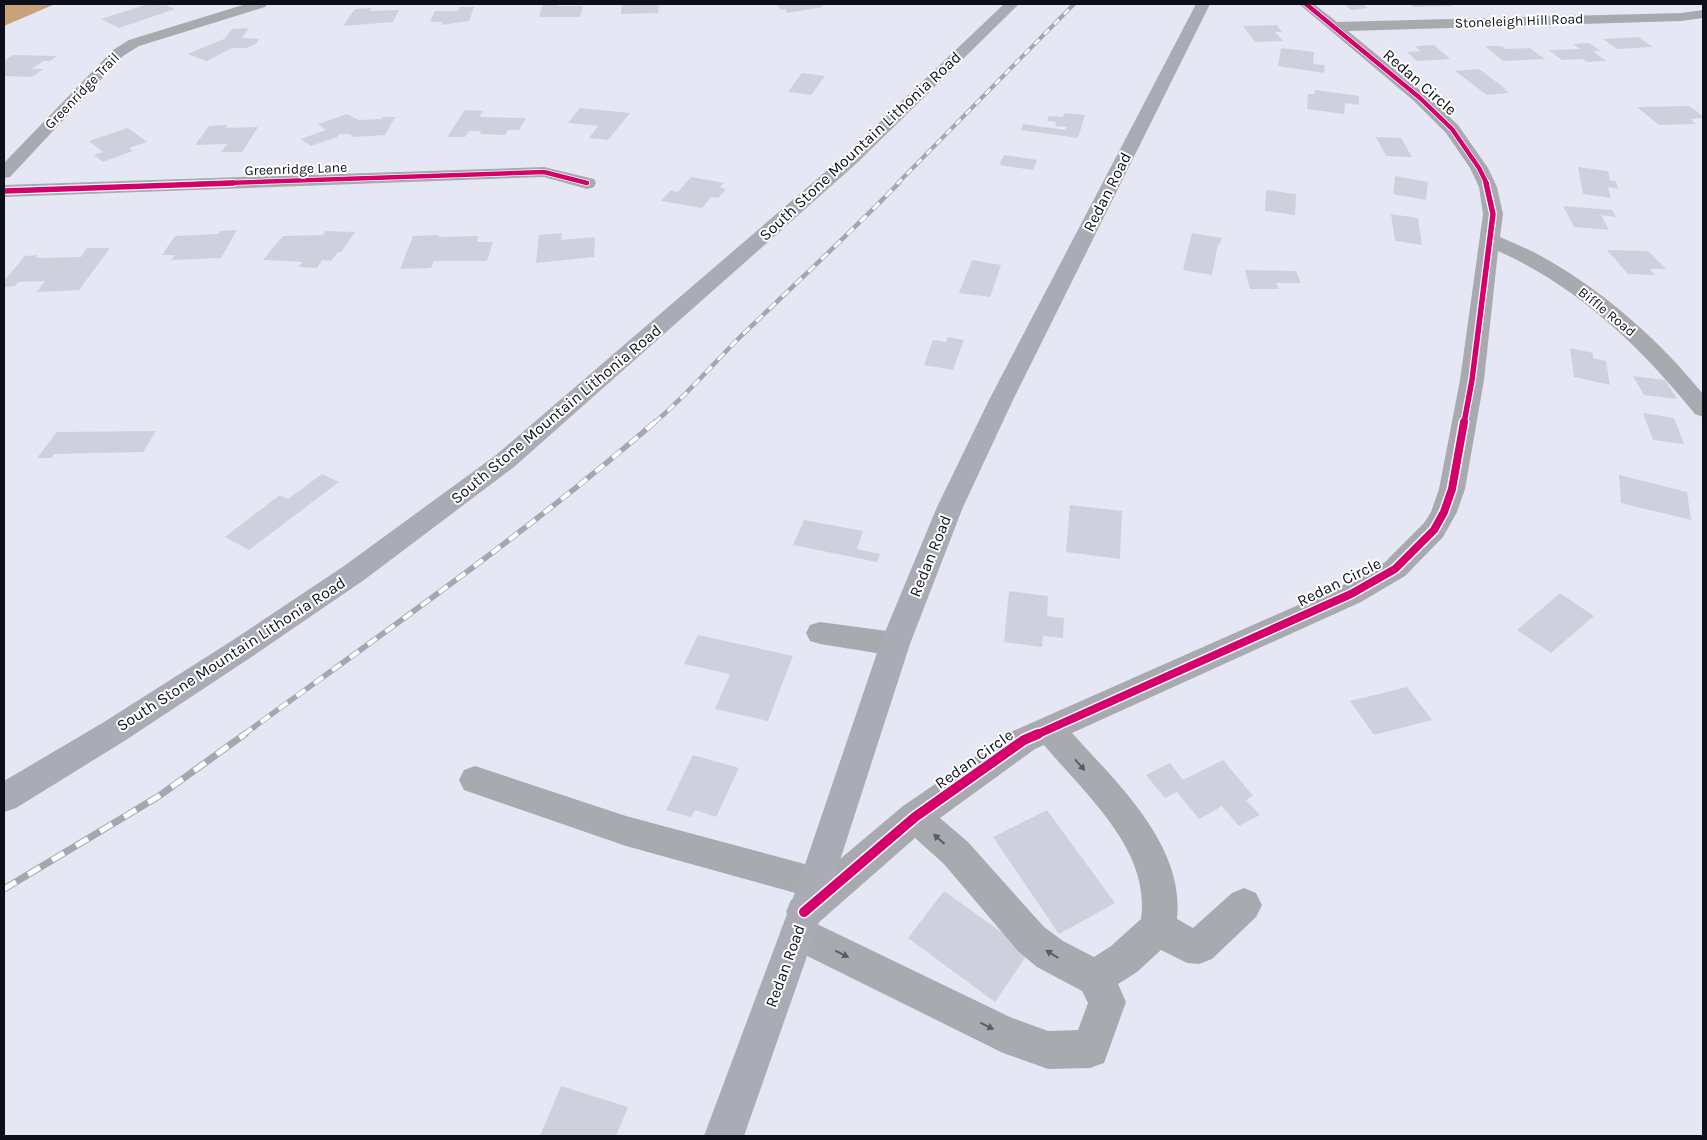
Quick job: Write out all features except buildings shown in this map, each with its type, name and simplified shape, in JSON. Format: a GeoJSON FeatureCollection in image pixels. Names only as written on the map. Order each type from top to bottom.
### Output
{"type":"FeatureCollection","features":[{"type":"Feature","properties":{"kind":"main road","name":"South Stone Mountain Lithonia Road"},"geometry":{"type":"LineString","coordinates":[[4,798],[115,731],[251,643],[354,573],[505,461],[851,159],[1012,4]]}},
{"type":"Feature","properties":{"kind":"main road","name":"Redan Road"},"geometry":{"type":"LineString","coordinates":[[724,1136],[816,882],[896,644],[950,507],[992,418],[1202,4]]}},
{"type":"Feature","properties":{"kind":"street","name":"Greenridge Trail"},"geometry":{"type":"LineString","coordinates":[[4,172],[118,53],[134,44],[260,4]]}},
{"type":"Feature","properties":{"kind":"street","name":"Redan Circle"},"geometry":{"type":"LineString","coordinates":[[801,922],[915,817],[1024,740],[1351,594],[1395,569],[1434,530],[1444,512],[1452,489],[1472,380],[1491,240],[1494,214],[1488,187],[1479,168],[1452,129],[1420,98],[1306,4]]}},
{"type":"Feature","properties":{"kind":"street","name":"Stoneleigh Hill Road"},"geometry":{"type":"LineString","coordinates":[[1334,27],[1681,17],[1703,14]]}},
{"type":"Feature","properties":{"kind":"street"},"geometry":{"type":"LineString","coordinates":[[1681,17],[1703,27]]}},
{"type":"Feature","properties":{"kind":"street","name":"Greenridge Lane"},"geometry":{"type":"LineString","coordinates":[[4,191],[544,172],[587,183]]}},
{"type":"Feature","properties":{"kind":"street","name":"Biffle Road"},"geometry":{"type":"LineString","coordinates":[[1491,240],[1544,266],[1590,296],[1632,332],[1678,376],[1703,409]]}},
{"type":"Feature","properties":{"kind":"street"},"geometry":{"type":"LineString","coordinates":[[820,633],[896,644]]}},
{"type":"Feature","properties":{"kind":"street"},"geometry":{"type":"LineString","coordinates":[[1048,728],[1129,820],[1153,865],[1161,904],[1158,928],[1124,959],[1095,978]]}},
{"type":"Feature","properties":{"kind":"street"},"geometry":{"type":"LineString","coordinates":[[475,780],[626,831],[816,882]]}},
{"type":"Feature","properties":{"kind":"street"},"geometry":{"type":"LineString","coordinates":[[801,922],[1003,1034],[1048,1050],[1090,1049],[1106,1002],[1095,978],[1050,954],[1031,938],[956,853],[915,817]]}},
{"type":"Feature","properties":{"kind":"street"},"geometry":{"type":"LineString","coordinates":[[1158,928],[1187,946],[1199,946],[1244,905]]}},
{"type":"Feature","properties":{"kind":"shaded area"},"geometry":{"type":"Polygon","coordinates":[[[4,4],[55,4],[4,26],[4,4]]]}},
{"type":"Feature","properties":{"kind":"railway"},"geometry":{"type":"LineString","coordinates":[[897,184],[1074,4]]}},
{"type":"Feature","properties":{"kind":"railway"},"geometry":{"type":"LineString","coordinates":[[654,423],[899,183]]}},
{"type":"Feature","properties":{"kind":"railway"},"geometry":{"type":"LineString","coordinates":[[243,735],[504,544],[655,422]]}},
{"type":"Feature","properties":{"kind":"railway"},"geometry":{"type":"LineString","coordinates":[[4,889],[159,796],[245,734]]}},
{"type":"Feature","properties":{"kind":"cycle path"},"geometry":{"type":"LineString","coordinates":[[804,912],[915,817],[1024,740],[1351,594],[1395,569],[1434,530],[1444,512],[1452,489],[1472,380],[1493,214],[1488,187],[1479,168],[1452,129],[1420,98],[1306,4]]}},
{"type":"Feature","properties":{"kind":"cycle path"},"geometry":{"type":"LineString","coordinates":[[4,191],[544,172],[587,183]]}}]}
